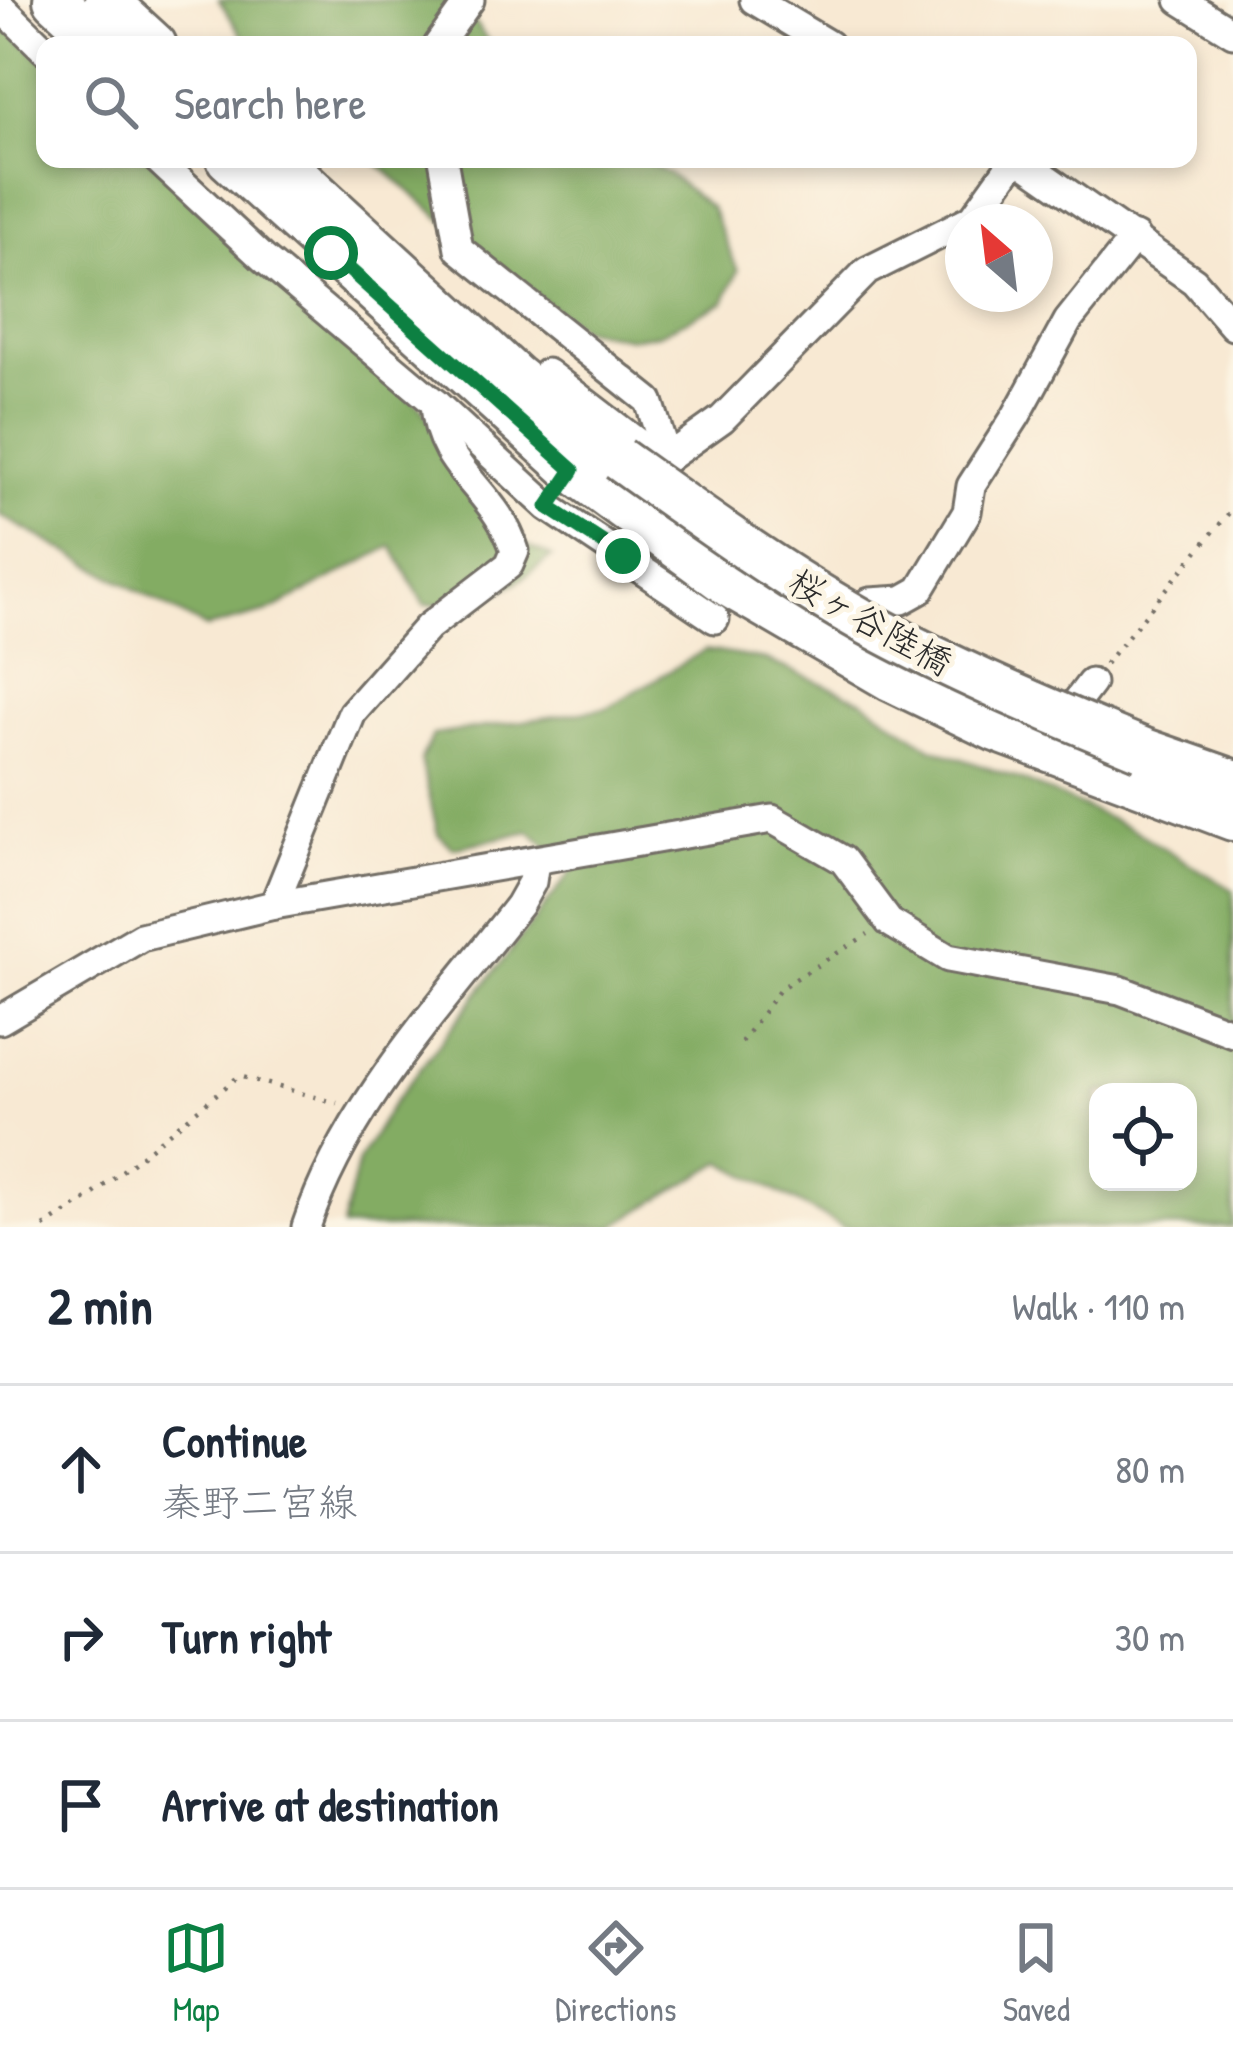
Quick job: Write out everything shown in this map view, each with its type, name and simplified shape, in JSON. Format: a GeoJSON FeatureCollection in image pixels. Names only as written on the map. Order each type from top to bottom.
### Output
{"type":"FeatureCollection","features":[{"type":"Feature","properties":{"kind":"main road"},"geometry":{"type":"LineString","coordinates":[[55,0],[94,36]]}},
{"type":"Feature","properties":{"kind":"main road"},"geometry":{"type":"LineString","coordinates":[[106,0],[145,36]]}},
{"type":"Feature","properties":{"kind":"main road"},"geometry":{"type":"LineString","coordinates":[[240,168],[596,472]]}},
{"type":"Feature","properties":{"kind":"main road"},"geometry":{"type":"LineString","coordinates":[[289,168],[515,376],[596,472]]}},
{"type":"Feature","properties":{"kind":"main road","name":"桜ヶ谷陸橋"},"geometry":{"type":"LineString","coordinates":[[596,472],[731,539],[864,621],[1008,693],[1126,762]]}},
{"type":"Feature","properties":{"kind":"main road"},"geometry":{"type":"LineString","coordinates":[[1126,762],[1233,781]]}},
{"type":"Feature","properties":{"kind":"main road"},"geometry":{"type":"LineString","coordinates":[[1126,762],[1233,819]]}},
{"type":"Feature","properties":{"kind":"street"},"geometry":{"type":"LineString","coordinates":[[444,36],[470,0]]}},
{"type":"Feature","properties":{"kind":"street"},"geometry":{"type":"LineString","coordinates":[[754,0],[815,36]]}},
{"type":"Feature","properties":{"kind":"street"},"geometry":{"type":"LineString","coordinates":[[1180,0],[1233,33]]}},
{"type":"Feature","properties":{"kind":"street"},"geometry":{"type":"LineString","coordinates":[[0,6],[36,41]]}},
{"type":"Feature","properties":{"kind":"street"},"geometry":{"type":"LineString","coordinates":[[167,168],[548,507],[715,619]]}},
{"type":"Feature","properties":{"kind":"street"},"geometry":{"type":"LineString","coordinates":[[445,168],[459,249],[649,401],[667,458]]}},
{"type":"Feature","properties":{"kind":"street"},"geometry":{"type":"LineString","coordinates":[[984,204],[1010,168]]}},
{"type":"Feature","properties":{"kind":"street"},"geometry":{"type":"LineString","coordinates":[[1031,168],[1194,281],[1233,326]]}},
{"type":"Feature","properties":{"kind":"street"},"geometry":{"type":"LineString","coordinates":[[667,458],[722,419],[867,271],[945,232]]}},
{"type":"Feature","properties":{"kind":"street"},"geometry":{"type":"LineString","coordinates":[[1091,683],[1053,734],[890,655],[864,611],[870,602],[902,599],[920,590],[967,512],[970,486],[1016,416],[1068,321],[1136,237]]}},
{"type":"Feature","properties":{"kind":"street"},"geometry":{"type":"LineString","coordinates":[[547,373],[646,450],[667,458]]}},
{"type":"Feature","properties":{"kind":"street"},"geometry":{"type":"LineString","coordinates":[[274,905],[352,713],[428,627],[509,565],[515,551],[501,518],[441,442],[435,403]]}},
{"type":"Feature","properties":{"kind":"street"},"geometry":{"type":"LineString","coordinates":[[548,507],[596,472]]}},
{"type":"Feature","properties":{"kind":"street"},"geometry":{"type":"LineString","coordinates":[[0,1020],[141,938],[274,905],[772,819],[843,860],[889,922],[948,958],[1120,990],[1233,1033]]}},
{"type":"Feature","properties":{"kind":"street"},"geometry":{"type":"LineString","coordinates":[[306,1227],[321,1182],[360,1109],[518,905],[532,882],[536,861]]}},
{"type":"Feature","properties":{"kind":"path"},"geometry":{"type":"LineString","coordinates":[[1109,659],[1233,508]]}},
{"type":"Feature","properties":{"kind":"path"},"geometry":{"type":"LineString","coordinates":[[741,1042],[781,988],[869,934]]}},
{"type":"Feature","properties":{"kind":"path"},"geometry":{"type":"LineString","coordinates":[[44,1227],[90,1197],[239,1076],[360,1109]]}},
{"type":"Feature","properties":{"kind":"green space"},"geometry":{"type":"Polygon","coordinates":[[[219,0],[458,0],[484,36],[242,36],[219,0]]]}},
{"type":"Feature","properties":{"kind":"green space"},"geometry":{"type":"Polygon","coordinates":[[[0,23],[36,53],[36,168],[160,168],[423,409],[492,529],[552,557],[493,594],[424,605],[392,546],[268,612],[206,628],[0,515],[0,23]]]}},
{"type":"Feature","properties":{"kind":"green space"},"geometry":{"type":"Polygon","coordinates":[[[382,168],[657,168],[711,208],[738,271],[724,302],[658,334],[630,338],[581,328],[499,268],[382,168]]]}},
{"type":"Feature","properties":{"kind":"green space"},"geometry":{"type":"Polygon","coordinates":[[[705,650],[766,660],[862,700],[931,748],[1022,780],[1132,829],[1233,890],[1233,1227],[843,1227],[722,1162],[612,1227],[342,1227],[358,1161],[392,1105],[572,871],[530,831],[453,848],[438,834],[421,760],[433,735],[607,708],[705,650]]]}},
{"type":"Feature","properties":{"kind":"route"},"geometry":{"type":"LineString","coordinates":[[331,253],[573,470],[548,507],[623,556]]}}]}
